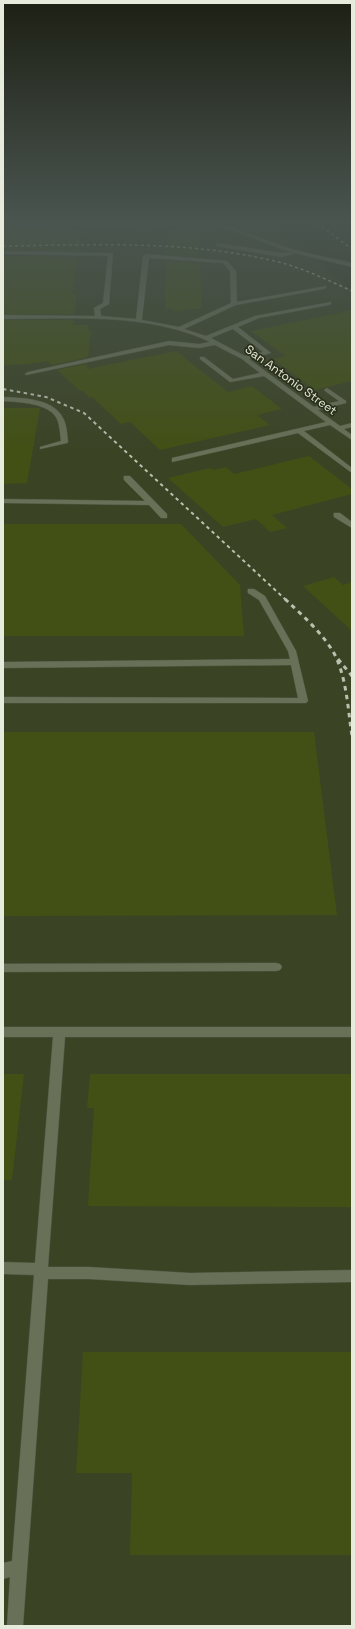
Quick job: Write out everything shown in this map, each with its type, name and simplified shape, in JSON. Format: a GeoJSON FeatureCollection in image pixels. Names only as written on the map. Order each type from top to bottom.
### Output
{"type":"FeatureCollection","features":[{"type":"Feature","properties":{"kind":"street"},"geometry":{"type":"LineString","coordinates":[[98,318],[97,308],[106,304],[106,299]]}},
{"type":"Feature","properties":{"kind":"street"},"geometry":{"type":"LineString","coordinates":[[139,321],[141,299]]}},
{"type":"Feature","properties":{"kind":"street"},"geometry":{"type":"LineString","coordinates":[[234,299],[234,304]]}},
{"type":"Feature","properties":{"kind":"street"},"geometry":{"type":"LineString","coordinates":[[179,329],[234,304],[260,299]]}},
{"type":"Feature","properties":{"kind":"street"},"geometry":{"type":"LineString","coordinates":[[205,339],[257,317],[328,303]]}},
{"type":"Feature","properties":{"kind":"street","name":"San Antonio Street"},"geometry":{"type":"LineString","coordinates":[[3,317],[98,318],[139,321],[171,326],[216,343],[244,358],[352,438]]}},
{"type":"Feature","properties":{"kind":"street"},"geometry":{"type":"LineString","coordinates":[[234,327],[268,353],[244,358]]}},
{"type":"Feature","properties":{"kind":"street"},"geometry":{"type":"LineString","coordinates":[[28,374],[169,343],[199,346],[216,343]]}},
{"type":"Feature","properties":{"kind":"street"},"geometry":{"type":"LineString","coordinates":[[202,358],[232,381],[265,374]]}},
{"type":"Feature","properties":{"kind":"street"},"geometry":{"type":"LineString","coordinates":[[327,390],[344,402]]}},
{"type":"Feature","properties":{"kind":"street"},"geometry":{"type":"LineString","coordinates":[[3,399],[29,402],[51,408],[60,417],[65,442],[42,448]]}},
{"type":"Feature","properties":{"kind":"street"},"geometry":{"type":"LineString","coordinates":[[313,409],[352,400]]}},
{"type":"Feature","properties":{"kind":"street"},"geometry":{"type":"LineString","coordinates":[[175,460],[331,422]]}},
{"type":"Feature","properties":{"kind":"street"},"geometry":{"type":"LineString","coordinates":[[338,428],[352,425]]}},
{"type":"Feature","properties":{"kind":"street"},"geometry":{"type":"LineString","coordinates":[[298,430],[352,471]]}},
{"type":"Feature","properties":{"kind":"street"},"geometry":{"type":"LineString","coordinates":[[127,478],[164,516]]}},
{"type":"Feature","properties":{"kind":"street"},"geometry":{"type":"LineString","coordinates":[[3,501],[151,502]]}},
{"type":"Feature","properties":{"kind":"street"},"geometry":{"type":"LineString","coordinates":[[337,515],[352,526]]}},
{"type":"Feature","properties":{"kind":"street"},"geometry":{"type":"LineString","coordinates":[[3,700],[302,701],[296,662],[292,651],[262,598],[251,591]]}},
{"type":"Feature","properties":{"kind":"street"},"geometry":{"type":"LineString","coordinates":[[3,665],[296,662]]}},
{"type":"Feature","properties":{"kind":"street"},"geometry":{"type":"LineString","coordinates":[[3,968],[276,967]]}},
{"type":"Feature","properties":{"kind":"street"},"geometry":{"type":"LineString","coordinates":[[3,1032],[352,1032]]}},
{"type":"Feature","properties":{"kind":"street"},"geometry":{"type":"LineString","coordinates":[[14,1626],[59,1032]]}},
{"type":"Feature","properties":{"kind":"street"},"geometry":{"type":"LineString","coordinates":[[3,1268],[190,1279],[352,1276]]}},
{"type":"Feature","properties":{"kind":"street"},"geometry":{"type":"LineString","coordinates":[[3,1571],[19,1567]]}},
{"type":"Feature","properties":{"kind":"shaded area"},"geometry":{"type":"Polygon","coordinates":[[[3,299],[352,299],[352,1626],[3,1626],[3,299]]]}},
{"type":"Feature","properties":{"kind":"building"},"geometry":{"type":"Polygon","coordinates":[[[3,299],[76,299],[74,314],[3,314],[3,299]]]}},
{"type":"Feature","properties":{"kind":"building"},"geometry":{"type":"Polygon","coordinates":[[[165,299],[202,299],[202,309],[173,311],[173,309],[165,309],[165,299]]]}},
{"type":"Feature","properties":{"kind":"building"},"geometry":{"type":"Polygon","coordinates":[[[352,310],[352,381],[315,390],[273,359],[286,356],[251,331],[352,310]]]}},
{"type":"Feature","properties":{"kind":"building"},"geometry":{"type":"Polygon","coordinates":[[[3,320],[74,320],[73,325],[89,325],[88,331],[91,331],[88,357],[52,365],[47,361],[31,364],[3,365],[3,320]]]}},
{"type":"Feature","properties":{"kind":"building"},"geometry":{"type":"Polygon","coordinates":[[[176,351],[228,392],[252,386],[282,409],[257,415],[270,425],[160,450],[130,422],[121,424],[92,397],[90,398],[82,390],[80,391],[57,370],[87,364],[87,369],[176,351]]]}},
{"type":"Feature","properties":{"kind":"building"},"geometry":{"type":"Polygon","coordinates":[[[3,408],[40,408],[27,483],[3,484],[3,408]]]}},
{"type":"Feature","properties":{"kind":"building"},"geometry":{"type":"Polygon","coordinates":[[[309,456],[352,489],[352,494],[272,515],[287,528],[270,532],[256,519],[223,527],[168,478],[210,468],[213,470],[226,467],[234,474],[309,456]]]}},
{"type":"Feature","properties":{"kind":"building"},"geometry":{"type":"Polygon","coordinates":[[[3,524],[181,524],[240,585],[244,636],[3,636],[3,524]]]}},
{"type":"Feature","properties":{"kind":"building"},"geometry":{"type":"Polygon","coordinates":[[[334,577],[343,585],[352,582],[352,631],[303,586],[334,577]]]}},
{"type":"Feature","properties":{"kind":"building"},"geometry":{"type":"Polygon","coordinates":[[[3,732],[314,732],[337,915],[3,916],[3,732]]]}},
{"type":"Feature","properties":{"kind":"building"},"geometry":{"type":"Polygon","coordinates":[[[3,1074],[24,1074],[12,1180],[3,1180],[3,1074]]]}},
{"type":"Feature","properties":{"kind":"building"},"geometry":{"type":"Polygon","coordinates":[[[90,1074],[352,1074],[352,1207],[88,1206],[94,1108],[87,1108],[90,1074]]]}},
{"type":"Feature","properties":{"kind":"building"},"geometry":{"type":"Polygon","coordinates":[[[83,1352],[352,1352],[352,1555],[130,1555],[132,1473],[76,1473],[83,1352]]]}},
{"type":"Feature","properties":{"kind":"railway"},"geometry":{"type":"LineString","coordinates":[[7,390],[3,389],[46,397],[84,413],[286,600]]}},
{"type":"Feature","properties":{"kind":"railway"},"geometry":{"type":"LineString","coordinates":[[285,599],[320,633],[336,657],[343,676],[352,736]]}},
{"type":"Feature","properties":{"kind":"railway"},"geometry":{"type":"LineString","coordinates":[[338,659],[352,676]]}}]}
